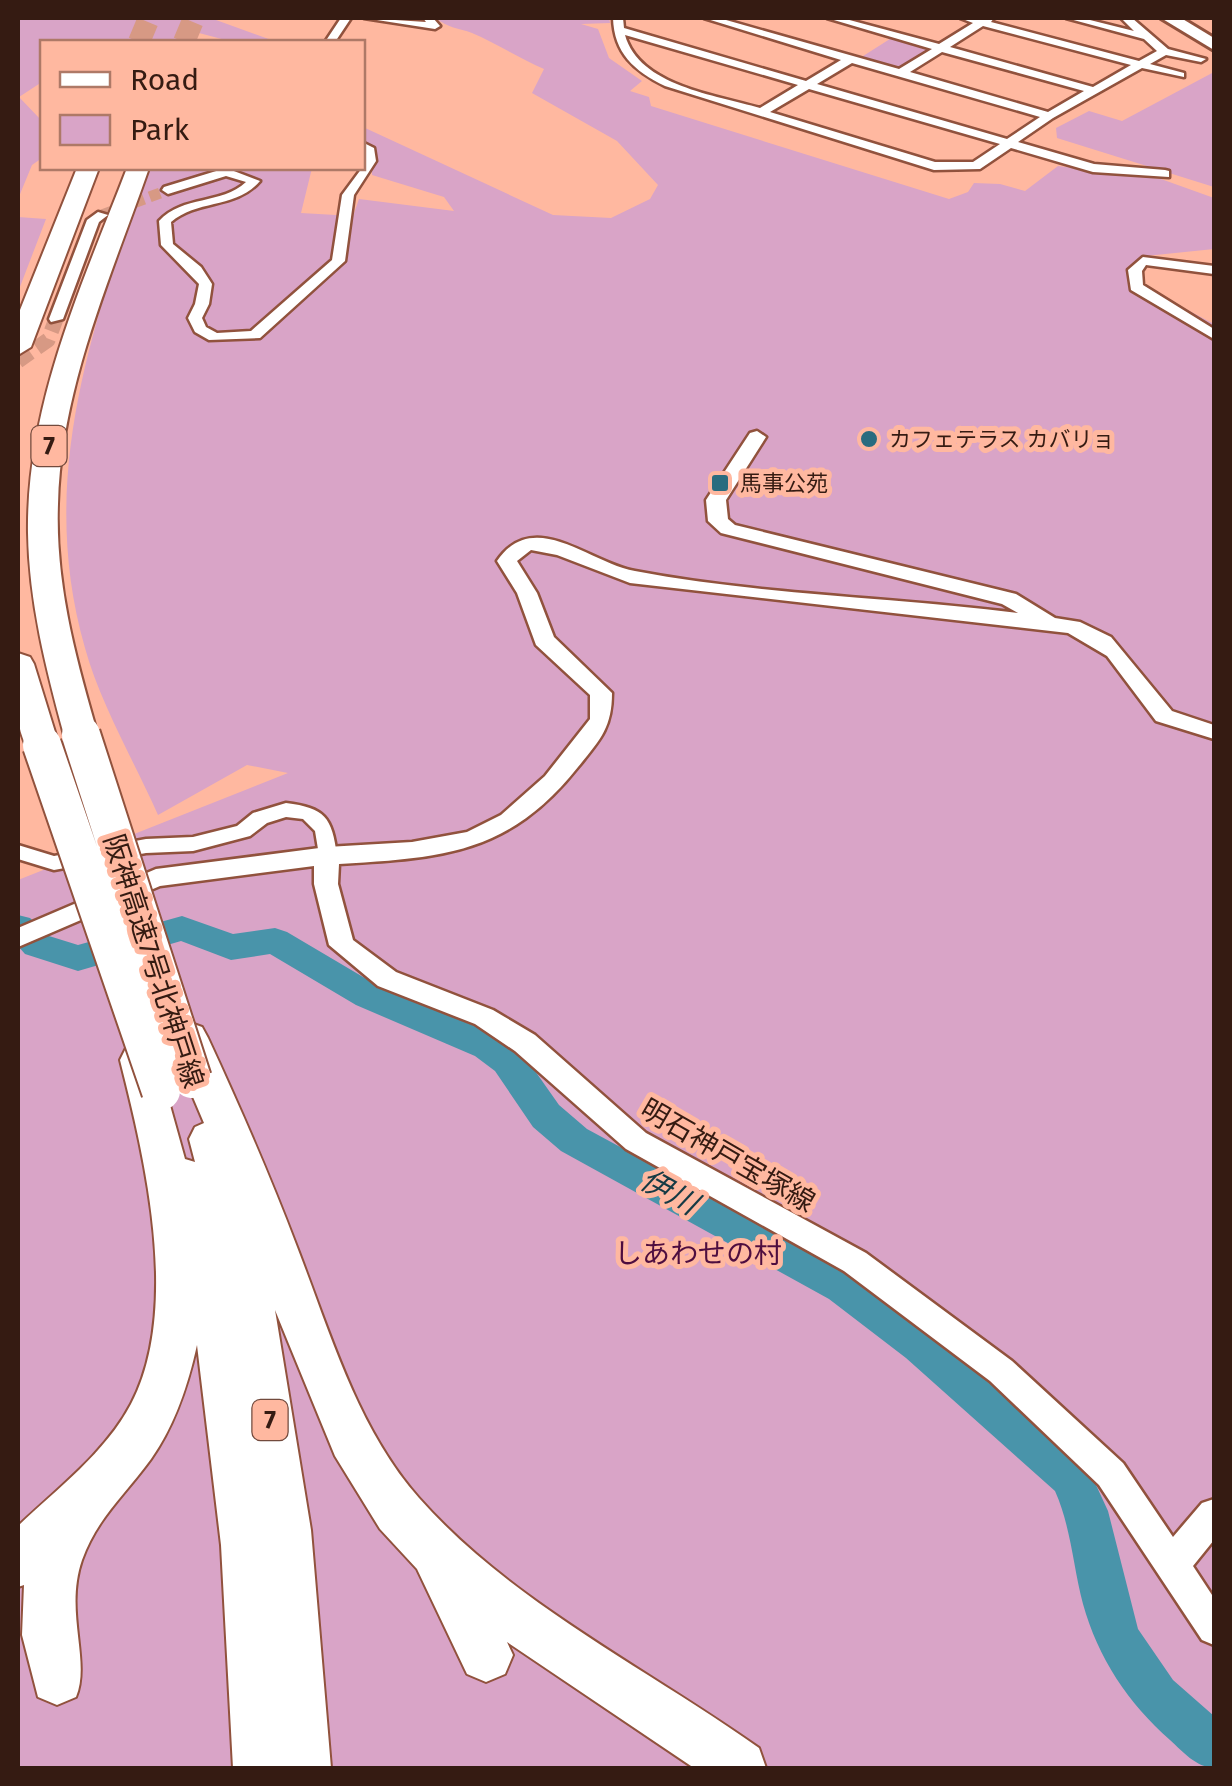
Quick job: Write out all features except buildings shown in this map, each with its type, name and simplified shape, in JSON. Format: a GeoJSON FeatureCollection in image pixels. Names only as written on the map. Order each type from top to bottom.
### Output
{"type":"FeatureCollection","features":[{"type":"Feature","properties":{"kind":"highway"},"geometry":{"type":"LineString","coordinates":[[18,347],[87,170]]}},
{"type":"Feature","properties":{"kind":"highway","name":"阪神高速7号北神戸線"},"geometry":{"type":"LineString","coordinates":[[137,170],[67,368],[46,460],[42,521],[48,596],[80,735],[158,970],[238,1450],[254,1609],[261,1768]]}},
{"type":"Feature","properties":{"kind":"highway","name":"阪神高速7号北神戸線"},"geometry":{"type":"LineString","coordinates":[[18,664],[105,924],[177,1085],[238,1247],[266,1390],[288,1556],[304,1768]]}},
{"type":"Feature","properties":{"kind":"highway","name":"7"},"geometry":{"type":"LineString","coordinates":[[18,1562],[103,1478],[151,1415],[177,1344],[177,1085]]}},
{"type":"Feature","properties":{"kind":"highway","name":"7"},"geometry":{"type":"LineString","coordinates":[[177,1085],[339,1411],[383,1490],[427,1544],[490,1596],[739,1768]]}},
{"type":"Feature","properties":{"kind":"highway"},"geometry":{"type":"LineString","coordinates":[[57,1678],[44,1621],[48,1579],[64,1539],[103,1478]]}},
{"type":"Feature","properties":{"kind":"highway"},"geometry":{"type":"LineString","coordinates":[[427,1544],[456,1590],[486,1655]]}},
{"type":"Feature","properties":{"kind":"main road"},"geometry":{"type":"LineString","coordinates":[[1170,18],[1214,45]]}},
{"type":"Feature","properties":{"kind":"main road"},"geometry":{"type":"LineString","coordinates":[[1182,18],[1214,37]]}},
{"type":"Feature","properties":{"kind":"street"},"geometry":{"type":"LineString","coordinates":[[331,40],[346,18]]}},
{"type":"Feature","properties":{"kind":"street"},"geometry":{"type":"LineString","coordinates":[[369,18],[434,26],[428,18]]}},
{"type":"Feature","properties":{"kind":"street"},"geometry":{"type":"LineString","coordinates":[[708,18],[727,20],[1049,116]]}},
{"type":"Feature","properties":{"kind":"street"},"geometry":{"type":"LineString","coordinates":[[832,18],[1096,91]]}},
{"type":"Feature","properties":{"kind":"street"},"geometry":{"type":"LineString","coordinates":[[965,18],[986,20],[1180,75]]}},
{"type":"Feature","properties":{"kind":"street"},"geometry":{"type":"LineString","coordinates":[[1070,18],[1148,38]]}},
{"type":"Feature","properties":{"kind":"street"},"geometry":{"type":"LineString","coordinates":[[1126,18],[1164,51],[1201,59]]}},
{"type":"Feature","properties":{"kind":"street"},"geometry":{"type":"LineString","coordinates":[[902,73],[986,20]]}},
{"type":"Feature","properties":{"kind":"street"},"geometry":{"type":"LineString","coordinates":[[1164,51],[1049,116],[1011,144],[976,166],[934,166],[651,76],[633,63],[620,46],[618,23],[807,85],[1011,144],[1092,168],[1165,174]]}},
{"type":"Feature","properties":{"kind":"street"},"geometry":{"type":"LineString","coordinates":[[760,113],[850,59]]}},
{"type":"Feature","properties":{"kind":"street"},"geometry":{"type":"LineString","coordinates":[[365,147],[370,151],[370,161],[365,168]]}},
{"type":"Feature","properties":{"kind":"street"},"geometry":{"type":"LineString","coordinates":[[168,190],[226,172],[254,182],[233,195],[177,210],[165,221],[165,229],[167,245],[208,280],[209,290],[195,318],[200,329],[214,337],[255,335],[338,261],[348,194],[364,170]]}},
{"type":"Feature","properties":{"kind":"street"},"geometry":{"type":"LineString","coordinates":[[56,319],[93,220],[102,215]]}},
{"type":"Feature","properties":{"kind":"street"},"geometry":{"type":"LineString","coordinates":[[1214,270],[1161,261],[1143,261],[1135,270],[1136,287],[1214,335]]}},
{"type":"Feature","properties":{"kind":"street"},"geometry":{"type":"LineString","coordinates":[[757,437],[716,500],[718,521],[728,529],[1008,599],[1052,624]]}},
{"type":"Feature","properties":{"kind":"street"},"geometry":{"type":"LineString","coordinates":[[18,938],[156,878],[459,842],[492,832],[514,817],[601,720],[602,693],[553,650],[538,629],[527,592],[507,561],[520,547],[553,544],[626,577],[1072,627],[1108,645],[1152,708],[1168,719],[1214,732]]}},
{"type":"Feature","properties":{"kind":"street"},"geometry":{"type":"LineString","coordinates":[[18,852],[54,863],[146,846],[193,844],[230,836],[286,810],[309,814],[324,829],[326,856]]}},
{"type":"Feature","properties":{"kind":"street","name":"明石神戸宝塚線"},"geometry":{"type":"LineString","coordinates":[[326,856],[330,902],[342,945],[386,980],[484,1018],[512,1034],[636,1141],[856,1262],[908,1299],[1072,1434],[1111,1474],[1214,1628]]}},
{"type":"Feature","properties":{"kind":"street"},"geometry":{"type":"LineString","coordinates":[[1172,1564],[1214,1515]]}},
{"type":"Feature","properties":{"kind":"green space"},"geometry":{"type":"Polygon","coordinates":[[[18,18],[216,20],[271,40],[225,40],[199,33],[190,40],[40,40],[40,83],[19,97],[40,119],[40,159],[32,165],[18,199],[18,18]]]}},
{"type":"Feature","properties":{"kind":"green space","name":"しあわせの村"},"geometry":{"type":"Polygon","coordinates":[[[436,18],[609,18],[610,23],[581,24],[598,29],[609,58],[642,81],[630,91],[649,97],[651,106],[949,199],[968,192],[974,183],[1000,184],[1025,191],[1058,166],[1161,179],[1214,198],[1214,249],[1146,256],[1131,272],[1140,285],[1214,324],[1214,1768],[18,1768],[18,880],[288,773],[247,765],[158,815],[109,711],[85,648],[71,585],[66,523],[77,404],[90,346],[144,170],[312,170],[301,213],[353,216],[359,199],[454,211],[444,197],[372,175],[372,150],[365,148],[365,128],[553,215],[611,218],[650,199],[658,185],[617,141],[532,93],[544,69],[436,18]]]}},
{"type":"Feature","properties":{"kind":"green space"},"geometry":{"type":"Polygon","coordinates":[[[893,37],[929,49],[902,67],[860,58],[893,37]]]}},
{"type":"Feature","properties":{"kind":"green space"},"geometry":{"type":"Polygon","coordinates":[[[1214,72],[1214,187],[1057,138],[1056,128],[1089,111],[1122,121],[1214,72]]]}},
{"type":"Feature","properties":{"kind":"green space"},"geometry":{"type":"Polygon","coordinates":[[[18,217],[46,219],[18,292],[18,217]]]}},
{"type":"Feature","properties":{"kind":"waterway","name":"伊川"},"geometry":{"type":"LineString","coordinates":[[18,927],[37,945],[78,958],[182,928],[231,947],[275,941],[368,996],[487,1046],[508,1061],[546,1116],[574,1140],[843,1287],[920,1345],[1070,1476],[1086,1511],[1106,1604],[1120,1643],[1156,1697],[1214,1747]]}},
{"type":"Feature","properties":{"kind":"tunnel"},"geometry":{"type":"LineString","coordinates":[[140,40],[149,18]]}},
{"type":"Feature","properties":{"kind":"tunnel"},"geometry":{"type":"LineString","coordinates":[[185,40],[194,18]]}},
{"type":"Feature","properties":{"kind":"tunnel"},"geometry":{"type":"LineString","coordinates":[[102,215],[168,190]]}},
{"type":"Feature","properties":{"kind":"tunnel"},"geometry":{"type":"LineString","coordinates":[[18,361],[48,340],[56,319]]}},
{"type":"Feature","properties":{"kind":"place","name":"カフェテラス カバリョ"},"geometry":{"type":"Point","coordinates":[869,439]}},
{"type":"Feature","properties":{"kind":"place","name":"馬事公苑"},"geometry":{"type":"Point","coordinates":[720,483]}}]}
